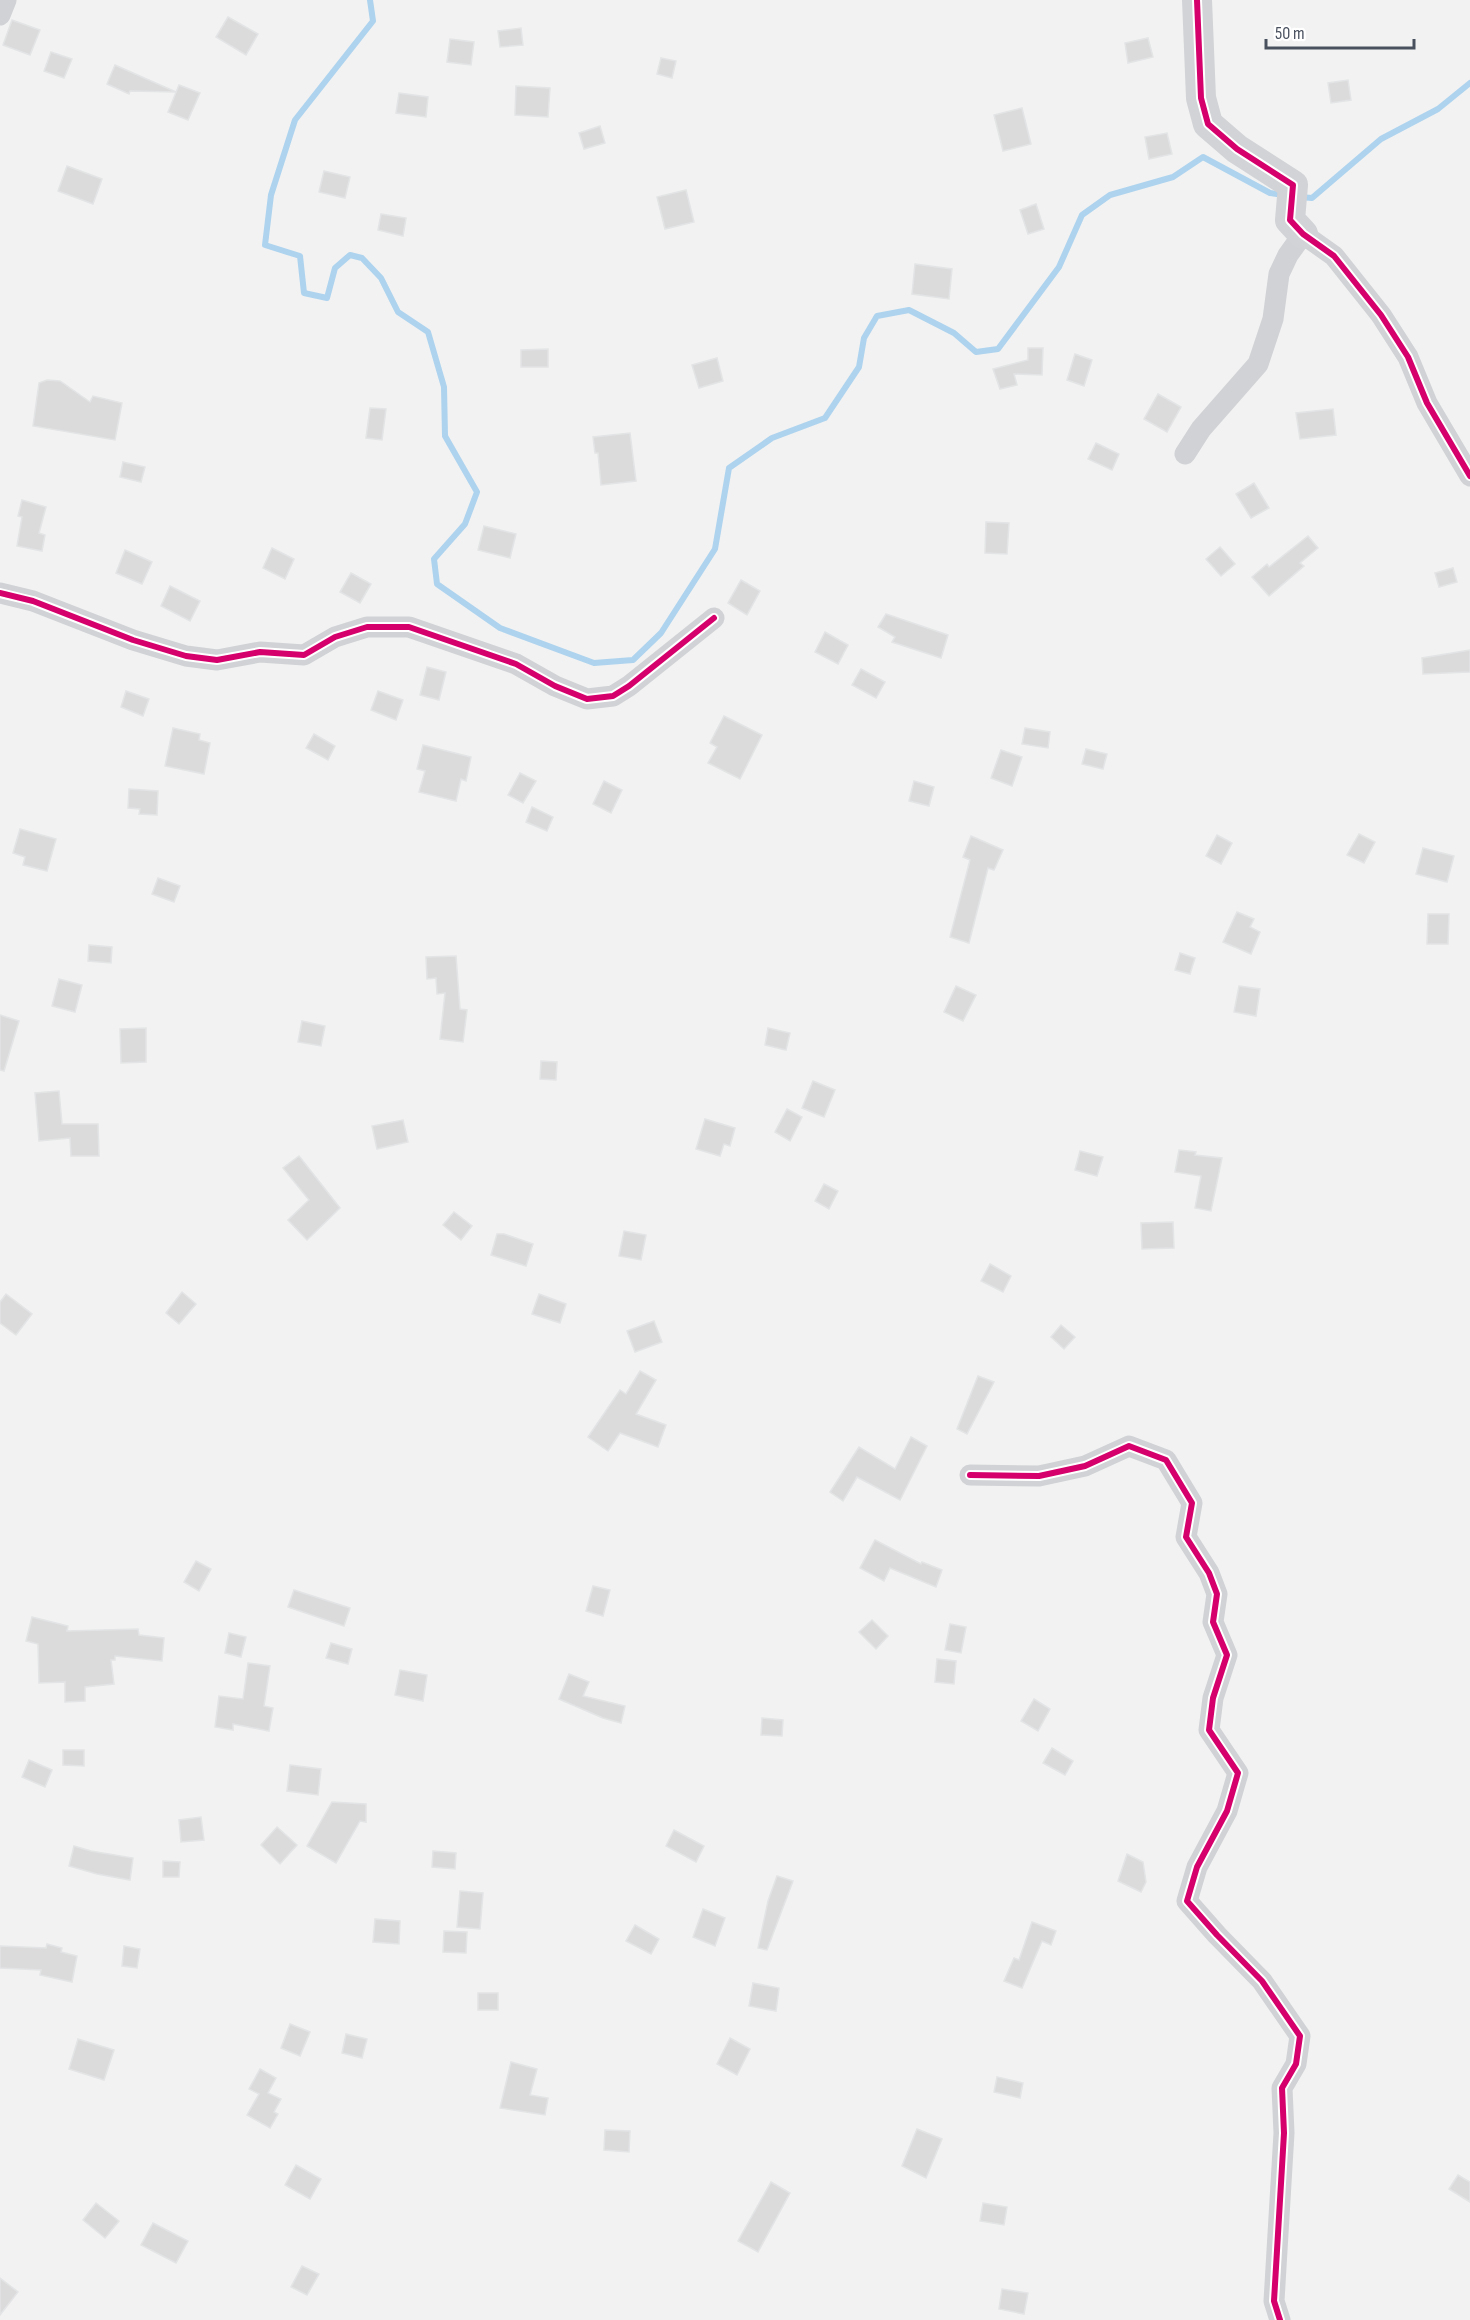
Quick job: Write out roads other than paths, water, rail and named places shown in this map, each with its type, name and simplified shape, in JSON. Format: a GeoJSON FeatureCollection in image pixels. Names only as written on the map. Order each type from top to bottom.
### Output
{"type":"FeatureCollection","features":[{"type":"Feature","properties":{"kind":"street"},"geometry":{"type":"LineString","coordinates":[[0,15],[6,0]]}},
{"type":"Feature","properties":{"kind":"street"},"geometry":{"type":"LineString","coordinates":[[1185,454],[1201,429],[1258,364],[1273,319],[1279,274],[1297,227],[1293,185],[1237,149],[1208,124],[1202,98],[1197,0]]}},
{"type":"Feature","properties":{"kind":"street"},"geometry":{"type":"LineString","coordinates":[[1297,227],[1334,256],[1381,315],[1408,357],[1427,403],[1470,476]]}},
{"type":"Feature","properties":{"kind":"street"},"geometry":{"type":"LineString","coordinates":[[0,593],[33,601],[133,640],[186,656],[217,660],[260,652],[304,655],[335,637],[367,627],[409,627],[516,664],[555,686],[586,699],[613,696],[629,686],[714,618]]}},
{"type":"Feature","properties":{"kind":"street"},"geometry":{"type":"LineString","coordinates":[[970,1476],[1039,1476],[1085,1466],[1130,1446],[1166,1460],[1192,1503],[1186,1537],[1209,1573],[1217,1594],[1213,1622],[1227,1655],[1213,1698],[1209,1730],[1238,1773],[1227,1811],[1197,1867],[1187,1900],[1262,1981],[1300,2037],[1296,2064],[1282,2088],[1284,2133],[1274,2301],[1280,2320]]}},
{"type":"Feature","properties":{"kind":"waterway"},"geometry":{"type":"LineString","coordinates":[[370,0],[373,21],[295,120],[271,195],[265,245],[300,256],[304,293],[327,298],[335,268],[350,255],[362,258],[381,278],[398,312],[428,332],[444,387],[445,436],[477,492],[465,524],[434,559],[437,584],[500,628],[594,663],[633,660],[661,633],[715,549],[729,468],[772,438],[825,418],[859,367],[864,338],[877,316],[909,310],[954,333],[976,352],[998,349],[1059,267],[1082,215],[1110,195],[1173,177],[1203,157],[1270,193],[1283,195]]}},
{"type":"Feature","properties":{"kind":"waterway"},"geometry":{"type":"LineString","coordinates":[[1299,197],[1312,198],[1381,139],[1438,109],[1470,83]]}}]}
